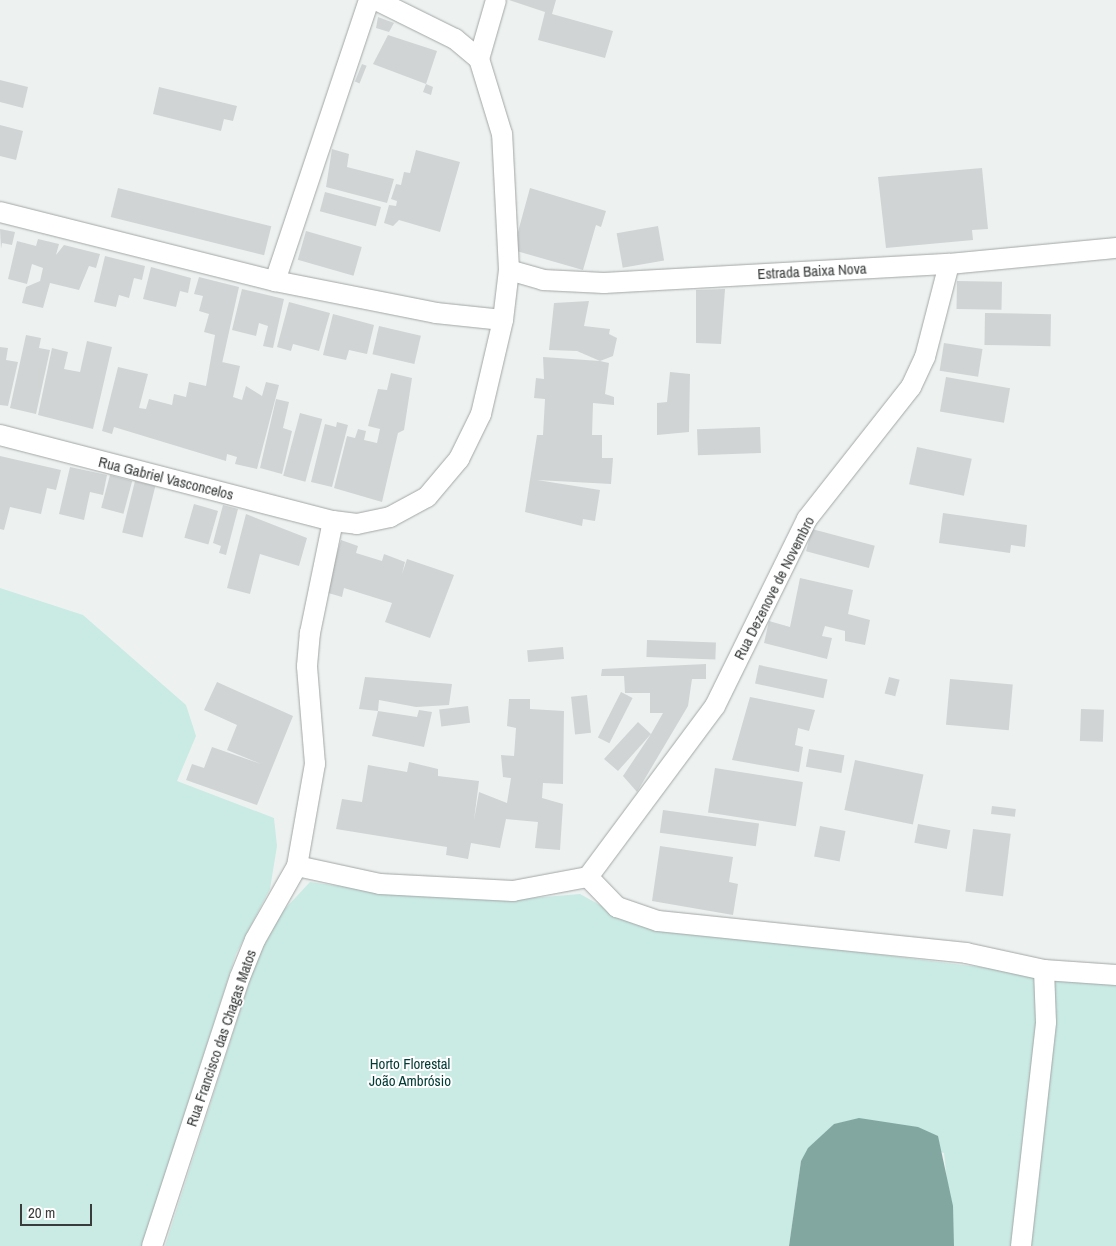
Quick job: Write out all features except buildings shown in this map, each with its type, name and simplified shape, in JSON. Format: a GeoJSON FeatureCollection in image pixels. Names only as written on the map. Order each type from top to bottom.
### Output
{"type":"FeatureCollection","features":[{"type":"Feature","properties":{"kind":"street"},"geometry":{"type":"LineString","coordinates":[[276,282],[368,0]]}},
{"type":"Feature","properties":{"kind":"street"},"geometry":{"type":"LineString","coordinates":[[376,0],[456,39],[479,59],[496,0]]}},
{"type":"Feature","properties":{"kind":"street","name":"Rua Gabriel Vasconcelos"},"geometry":{"type":"LineString","coordinates":[[0,435],[333,521],[358,524],[390,517],[426,497],[459,459],[481,414],[503,320],[509,270],[502,134],[479,59]]}},
{"type":"Feature","properties":{"kind":"street"},"geometry":{"type":"LineString","coordinates":[[0,212],[276,282],[436,313],[503,320]]}},
{"type":"Feature","properties":{"kind":"street","name":"Estrada Baixa Nova"},"geometry":{"type":"LineString","coordinates":[[509,270],[543,280],[604,283],[950,264],[1116,248]]}},
{"type":"Feature","properties":{"kind":"street","name":"Rua Dezenove de Novembro"},"geometry":{"type":"LineString","coordinates":[[588,877],[715,706],[807,519],[911,387],[926,356],[950,264]]}},
{"type":"Feature","properties":{"kind":"street","name":"Rua Francisco das Chagas Matos"},"geometry":{"type":"LineString","coordinates":[[152,1246],[240,977],[255,940],[297,866],[309,807],[315,764],[307,666],[310,634],[333,521]]}},
{"type":"Feature","properties":{"kind":"street"},"geometry":{"type":"LineString","coordinates":[[297,866],[380,884],[513,891],[588,877],[617,907],[658,921],[966,953],[1044,970],[1116,975]]}},
{"type":"Feature","properties":{"kind":"street"},"geometry":{"type":"LineString","coordinates":[[1021,1246],[1046,1022],[1044,970]]}},
{"type":"Feature","properties":{"kind":"green space"},"geometry":{"type":"Polygon","coordinates":[[[0,588],[83,615],[186,705],[196,736],[177,781],[274,818],[277,846],[270,889],[236,954],[142,1246],[0,1246],[0,588]]]}},
{"type":"Feature","properties":{"kind":"green space","name":"Horto Florestal João Ambrósio"},"geometry":{"type":"Polygon","coordinates":[[[310,882],[410,896],[508,900],[580,894],[634,924],[1116,984],[1116,1246],[954,1246],[944,1153],[834,1124],[801,1161],[789,1246],[165,1246],[257,958],[282,912],[310,882]]]}},
{"type":"Feature","properties":{"kind":"shaded area"},"geometry":{"type":"Polygon","coordinates":[[[859,1118],[918,1127],[938,1136],[953,1206],[954,1246],[789,1246],[801,1161],[808,1148],[834,1124],[859,1118]]]}}]}
